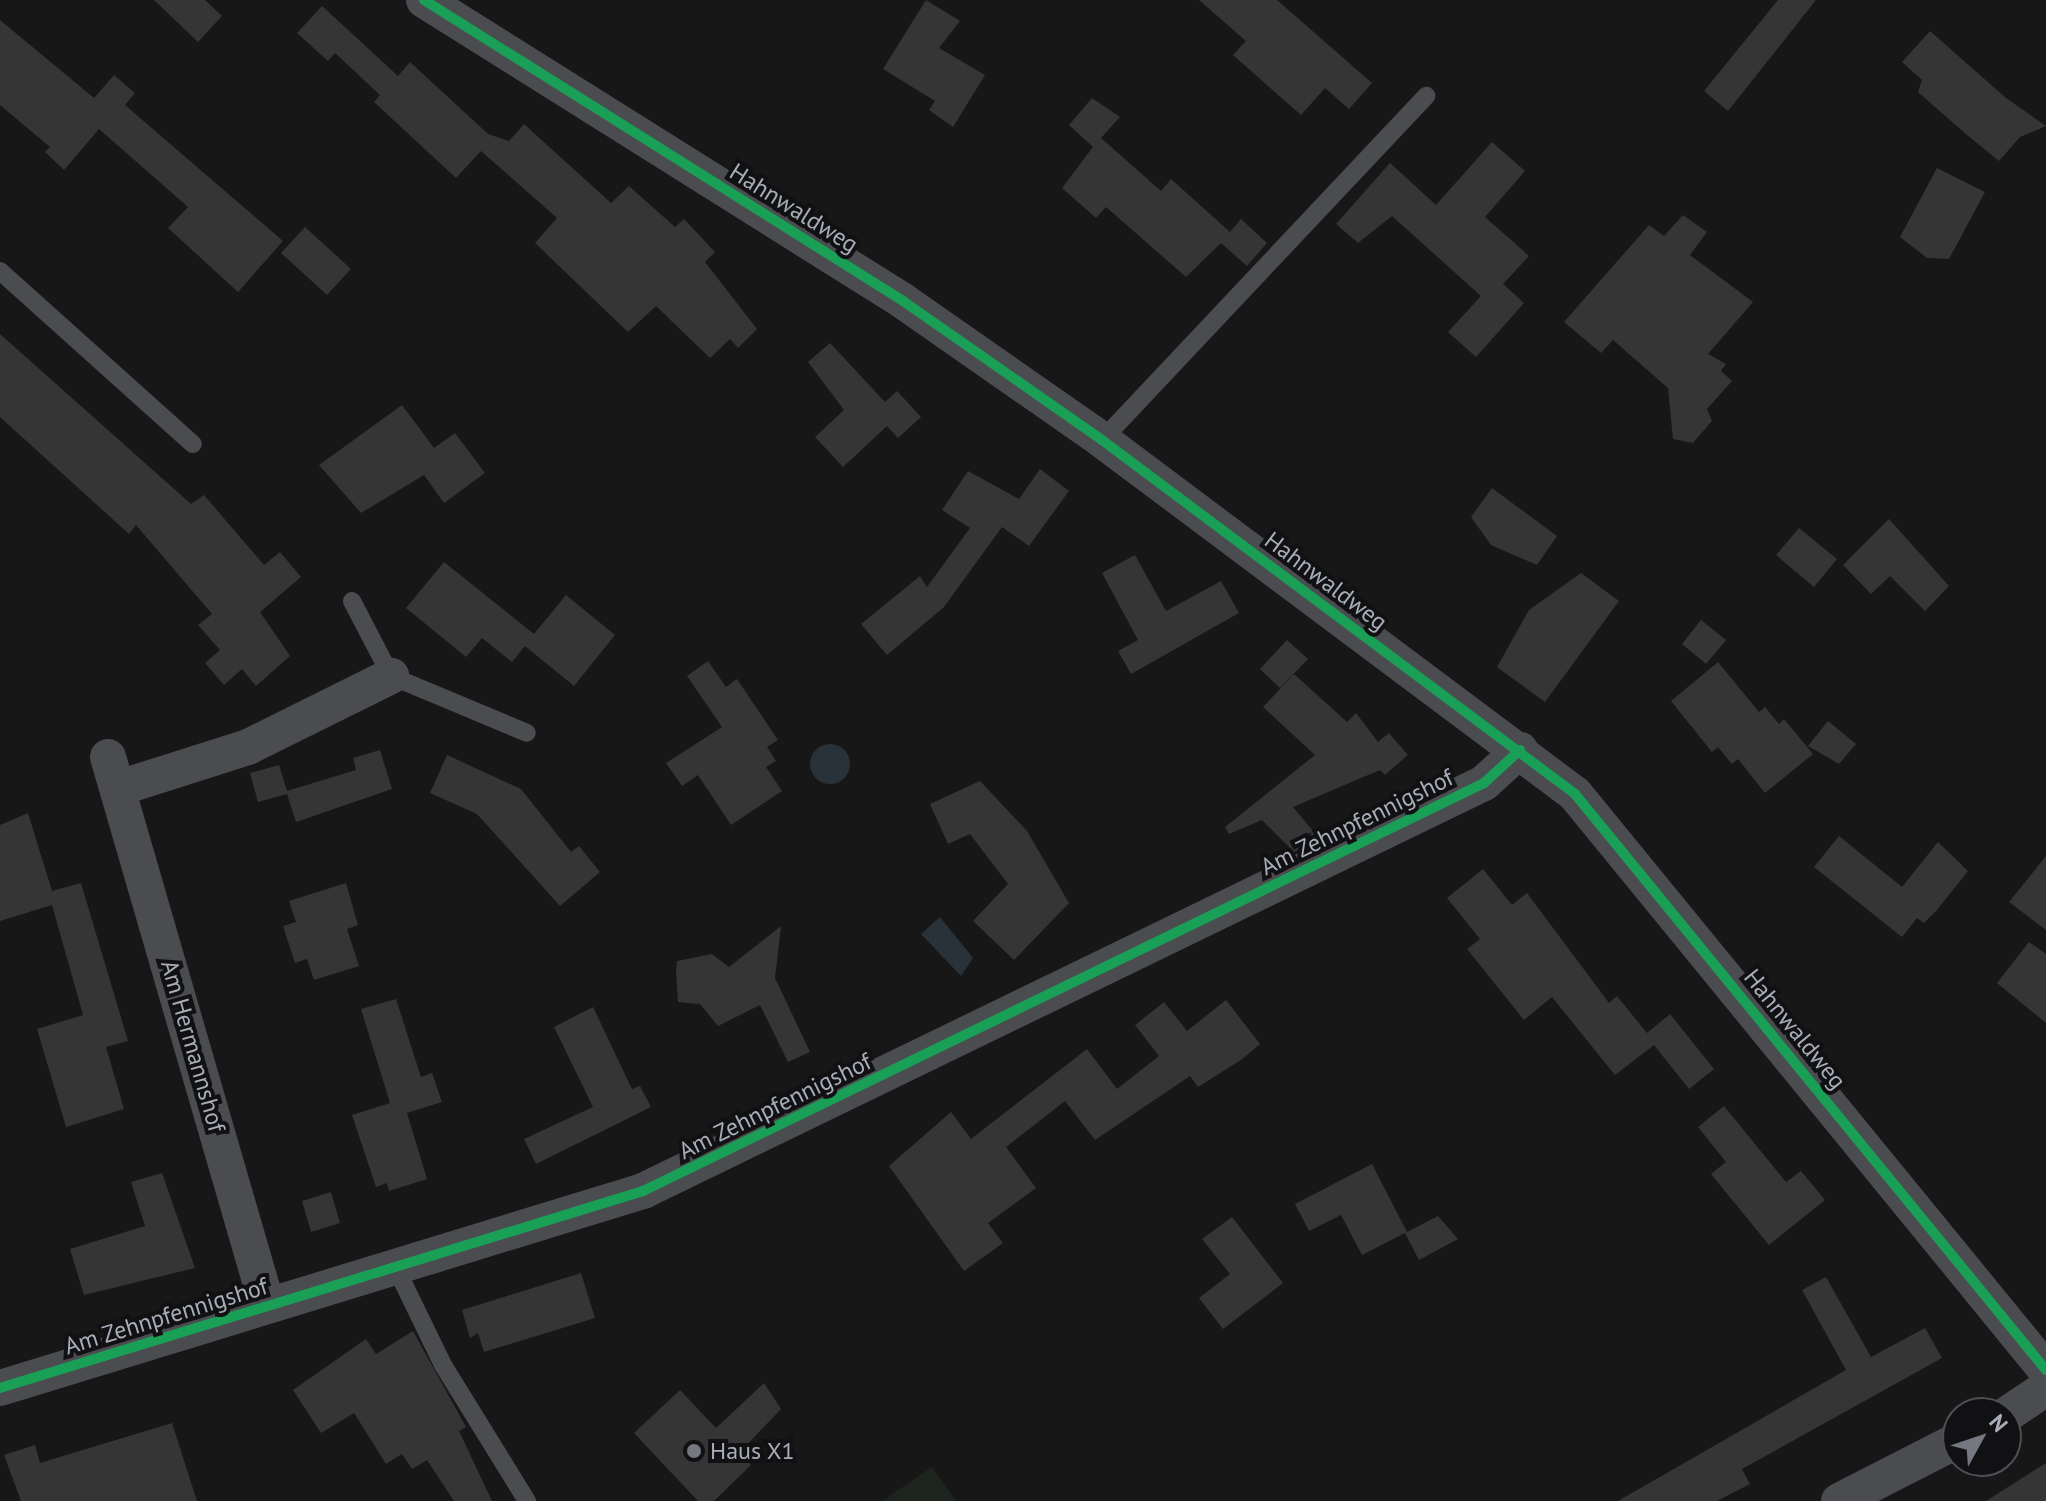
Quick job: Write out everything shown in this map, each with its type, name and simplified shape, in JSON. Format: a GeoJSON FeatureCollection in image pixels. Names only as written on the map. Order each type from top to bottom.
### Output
{"type":"FeatureCollection","features":[{"type":"Feature","properties":{"kind":"street","name":"Hahnwaldweg"},"geometry":{"type":"LineString","coordinates":[[424,0],[903,301],[1102,440],[1520,750],[1601,821],[2046,1370]]}},
{"type":"Feature","properties":{"kind":"street","name":"Am Hermannshof"},"geometry":{"type":"LineString","coordinates":[[267,1305],[113,772],[248,747],[391,676]]}},
{"type":"Feature","properties":{"kind":"street","name":"Am Zehnpfennigshof"},"geometry":{"type":"LineString","coordinates":[[0,1388],[643,1191],[1484,783],[1520,750]]}},
{"type":"Feature","properties":{"kind":"street"},"geometry":{"type":"LineString","coordinates":[[2022,1404],[2046,1388]]}},
{"type":"Feature","properties":{"kind":"street"},"geometry":{"type":"LineString","coordinates":[[1839,1501],[1942,1448]]}},
{"type":"Feature","properties":{"kind":"lane"},"geometry":{"type":"LineString","coordinates":[[1102,440],[1426,96]]}},
{"type":"Feature","properties":{"kind":"lane"},"geometry":{"type":"LineString","coordinates":[[0,271],[193,444]]}},
{"type":"Feature","properties":{"kind":"lane"},"geometry":{"type":"LineString","coordinates":[[352,601],[391,676],[527,733]]}},
{"type":"Feature","properties":{"kind":"lane"},"geometry":{"type":"LineString","coordinates":[[395,1266],[443,1365],[527,1501]]}},
{"type":"Feature","properties":{"kind":"shaded area"},"geometry":{"type":"Polygon","coordinates":[[[830,744],[844,750],[850,764],[844,778],[830,784],[816,778],[810,764],[816,750],[830,744]]]}},
{"type":"Feature","properties":{"kind":"shaded area"},"geometry":{"type":"Polygon","coordinates":[[[940,917],[973,958],[961,976],[921,934],[940,917]]]}},
{"type":"Feature","properties":{"kind":"shaded area"},"geometry":{"type":"Polygon","coordinates":[[[932,1467],[956,1501],[882,1501],[932,1467]]]}},
{"type":"Feature","properties":{"kind":"building"},"geometry":{"type":"Polygon","coordinates":[[[154,0],[205,0],[222,16],[198,42],[154,0]]]}},
{"type":"Feature","properties":{"kind":"building"},"geometry":{"type":"Polygon","coordinates":[[[926,0],[960,21],[939,48],[985,75],[953,127],[929,110],[935,101],[883,69],[926,0]]]}},
{"type":"Feature","properties":{"kind":"building"},"geometry":{"type":"Polygon","coordinates":[[[1199,0],[1277,0],[1372,83],[1349,109],[1325,88],[1301,115],[1233,55],[1246,41],[1199,0]]]}},
{"type":"Feature","properties":{"kind":"building"},"geometry":{"type":"Polygon","coordinates":[[[1778,0],[1816,0],[1728,111],[1704,91],[1778,0]]]}},
{"type":"Feature","properties":{"kind":"building"},"geometry":{"type":"Polygon","coordinates":[[[322,6],[398,76],[410,62],[488,134],[509,141],[524,124],[611,203],[629,186],[675,227],[684,219],[715,252],[705,262],[757,329],[738,348],[730,339],[710,358],[656,306],[628,332],[535,243],[557,218],[481,151],[456,178],[374,102],[380,95],[335,53],[328,61],[297,33],[322,6]]]}},
{"type":"Feature","properties":{"kind":"building"},"geometry":{"type":"Polygon","coordinates":[[[0,20],[94,98],[114,75],[135,93],[125,105],[283,241],[238,292],[168,228],[188,207],[99,129],[64,170],[45,152],[50,147],[0,105],[0,20]]]}},
{"type":"Feature","properties":{"kind":"building"},"geometry":{"type":"Polygon","coordinates":[[[1930,31],[2006,98],[2046,126],[2020,137],[1999,161],[1967,135],[1918,92],[1922,80],[1902,62],[1930,31]]]}},
{"type":"Feature","properties":{"kind":"building"},"geometry":{"type":"Polygon","coordinates":[[[1092,98],[1120,117],[1101,138],[1161,191],[1171,179],[1230,232],[1241,219],[1267,243],[1247,266],[1221,243],[1186,277],[1106,207],[1096,218],[1062,188],[1093,147],[1069,125],[1092,98]]]}},
{"type":"Feature","properties":{"kind":"building"},"geometry":{"type":"Polygon","coordinates":[[[1492,142],[1525,171],[1485,217],[1529,256],[1503,284],[1524,303],[1476,357],[1448,332],[1481,296],[1392,216],[1358,243],[1336,224],[1390,163],[1436,205],[1492,142]]]}},
{"type":"Feature","properties":{"kind":"building"},"geometry":{"type":"Polygon","coordinates":[[[1937,168],[1985,192],[1949,259],[1927,258],[1900,237],[1937,168]]]}},
{"type":"Feature","properties":{"kind":"building"},"geometry":{"type":"Polygon","coordinates":[[[1683,215],[1707,232],[1690,255],[1753,302],[1708,354],[1726,364],[1721,371],[1732,381],[1707,409],[1712,421],[1693,443],[1673,439],[1668,388],[1613,340],[1601,353],[1564,322],[1649,225],[1664,236],[1683,215]]]}},
{"type":"Feature","properties":{"kind":"building"},"geometry":{"type":"Polygon","coordinates":[[[305,227],[351,269],[327,295],[281,253],[305,227]]]}},
{"type":"Feature","properties":{"kind":"building"},"geometry":{"type":"Polygon","coordinates":[[[0,334],[191,504],[204,495],[264,565],[280,552],[301,577],[260,612],[290,656],[256,686],[242,669],[224,685],[205,663],[220,650],[198,625],[212,614],[136,525],[129,534],[0,417],[0,334]]]}},
{"type":"Feature","properties":{"kind":"building"},"geometry":{"type":"Polygon","coordinates":[[[830,343],[885,402],[897,391],[921,417],[898,438],[887,426],[843,467],[815,437],[844,410],[808,362],[830,343]]]}},
{"type":"Feature","properties":{"kind":"building"},"geometry":{"type":"Polygon","coordinates":[[[402,405],[434,448],[455,433],[485,473],[444,503],[424,475],[361,513],[319,465],[402,405]]]}},
{"type":"Feature","properties":{"kind":"building"},"geometry":{"type":"Polygon","coordinates":[[[1040,469],[1069,491],[1029,546],[1002,527],[944,607],[887,655],[861,624],[920,576],[927,587],[970,528],[942,510],[968,471],[1019,499],[1040,469]]]}},
{"type":"Feature","properties":{"kind":"building"},"geometry":{"type":"Polygon","coordinates":[[[1492,488],[1557,536],[1537,565],[1491,545],[1471,517],[1492,488]]]}},
{"type":"Feature","properties":{"kind":"building"},"geometry":{"type":"Polygon","coordinates":[[[1889,519],[1949,586],[1925,611],[1890,576],[1871,594],[1843,565],[1889,519]]]}},
{"type":"Feature","properties":{"kind":"building"},"geometry":{"type":"Polygon","coordinates":[[[1799,528],[1837,559],[1814,587],[1776,555],[1799,528]]]}},
{"type":"Feature","properties":{"kind":"building"},"geometry":{"type":"Polygon","coordinates":[[[1135,555],[1166,611],[1221,581],[1239,613],[1131,674],[1118,651],[1138,640],[1102,573],[1135,555]]]}},
{"type":"Feature","properties":{"kind":"building"},"geometry":{"type":"Polygon","coordinates":[[[444,562],[534,634],[566,595],[615,635],[574,686],[525,646],[533,636],[512,662],[482,638],[466,657],[406,608],[444,562]]]}},
{"type":"Feature","properties":{"kind":"building"},"geometry":{"type":"Polygon","coordinates":[[[1581,573],[1619,601],[1545,702],[1497,667],[1529,610],[1581,573]]]}},
{"type":"Feature","properties":{"kind":"building"},"geometry":{"type":"Polygon","coordinates":[[[1701,620],[1726,640],[1706,664],[1682,644],[1701,620]]]}},
{"type":"Feature","properties":{"kind":"building"},"geometry":{"type":"Polygon","coordinates":[[[1287,640],[1308,659],[1280,688],[1260,669],[1287,640]]]}},
{"type":"Feature","properties":{"kind":"building"},"geometry":{"type":"Polygon","coordinates":[[[708,661],[726,687],[737,679],[778,740],[767,747],[776,761],[766,767],[782,791],[731,825],[698,775],[682,786],[666,763],[722,727],[687,676],[708,661]]]}},
{"type":"Feature","properties":{"kind":"building"},"geometry":{"type":"Polygon","coordinates":[[[1718,662],[1759,712],[1765,707],[1779,724],[1784,719],[1813,754],[1765,793],[1738,759],[1732,764],[1718,747],[1712,752],[1671,701],[1718,662]]]}},
{"type":"Feature","properties":{"kind":"building"},"geometry":{"type":"Polygon","coordinates":[[[1294,674],[1347,722],[1356,713],[1378,742],[1389,733],[1408,755],[1385,775],[1380,770],[1293,807],[1319,838],[1294,852],[1262,820],[1229,834],[1225,827],[1315,755],[1263,707],[1294,674]]]}},
{"type":"Feature","properties":{"kind":"building"},"geometry":{"type":"Polygon","coordinates":[[[1828,721],[1856,744],[1839,764],[1808,746],[1828,721]]]}},
{"type":"Feature","properties":{"kind":"building"},"geometry":{"type":"Polygon","coordinates":[[[380,750],[392,789],[296,822],[287,794],[258,802],[250,773],[279,765],[287,791],[356,770],[353,758],[380,750]]]}},
{"type":"Feature","properties":{"kind":"building"},"geometry":{"type":"Polygon","coordinates":[[[447,755],[521,789],[571,852],[579,846],[600,872],[560,906],[477,814],[430,793],[447,755]]]}},
{"type":"Feature","properties":{"kind":"building"},"geometry":{"type":"Polygon","coordinates":[[[980,781],[1027,831],[1069,903],[1014,960],[973,921],[1008,884],[970,834],[948,844],[930,804],[980,781]]]}},
{"type":"Feature","properties":{"kind":"building"},"geometry":{"type":"Polygon","coordinates":[[[28,813],[52,891],[81,883],[128,1041],[106,1047],[124,1109],[66,1127],[37,1029],[83,1015],[52,905],[0,921],[0,825],[28,813]]]}},
{"type":"Feature","properties":{"kind":"building"},"geometry":{"type":"Polygon","coordinates":[[[1839,836],[1902,887],[1938,842],[1968,871],[1924,923],[1917,918],[1902,937],[1814,867],[1839,836]]]}},
{"type":"Feature","properties":{"kind":"building"},"geometry":{"type":"Polygon","coordinates":[[[2046,856],[2046,930],[2009,902],[2046,856]]]}},
{"type":"Feature","properties":{"kind":"building"},"geometry":{"type":"Polygon","coordinates":[[[1483,869],[1512,905],[1527,893],[1609,1003],[1617,996],[1647,1033],[1670,1014],[1714,1069],[1689,1089],[1654,1045],[1615,1075],[1552,997],[1524,1020],[1467,949],[1480,939],[1447,898],[1483,869]]]}},
{"type":"Feature","properties":{"kind":"building"},"geometry":{"type":"Polygon","coordinates":[[[346,883],[358,925],[347,929],[359,966],[314,980],[307,959],[295,963],[283,926],[296,922],[289,901],[346,883]]]}},
{"type":"Feature","properties":{"kind":"building"},"geometry":{"type":"Polygon","coordinates":[[[781,926],[775,978],[810,1052],[788,1062],[760,1005],[718,1026],[700,1004],[678,1002],[676,971],[677,961],[712,954],[729,967],[781,926]]]}},
{"type":"Feature","properties":{"kind":"building"},"geometry":{"type":"Polygon","coordinates":[[[2029,942],[2046,954],[2046,1023],[1997,983],[2029,942]]]}},
{"type":"Feature","properties":{"kind":"building"},"geometry":{"type":"Polygon","coordinates":[[[396,999],[421,1077],[432,1073],[442,1102],[407,1113],[427,1179],[389,1191],[387,1183],[376,1187],[352,1115],[390,1103],[361,1009],[396,999]]]}},
{"type":"Feature","properties":{"kind":"building"},"geometry":{"type":"Polygon","coordinates":[[[1226,1000],[1260,1044],[1241,1060],[1198,1087],[1190,1076],[1095,1140],[1065,1101],[1006,1147],[1036,1188],[988,1223],[1003,1243],[964,1271],[889,1166],[951,1112],[971,1139],[1087,1049],[1117,1089],[1159,1056],[1135,1025],[1164,1002],[1187,1031],[1226,1000]]]}},
{"type":"Feature","properties":{"kind":"building"},"geometry":{"type":"Polygon","coordinates":[[[593,1007],[632,1089],[640,1086],[651,1107],[536,1164],[524,1139],[593,1107],[554,1027],[593,1007]]]}},
{"type":"Feature","properties":{"kind":"building"},"geometry":{"type":"Polygon","coordinates":[[[1724,1106],[1786,1182],[1801,1171],[1825,1200],[1769,1245],[1711,1174],[1726,1162],[1698,1127],[1724,1106]]]}},
{"type":"Feature","properties":{"kind":"building"},"geometry":{"type":"Polygon","coordinates":[[[1372,1164],[1407,1232],[1438,1216],[1458,1239],[1419,1260],[1405,1233],[1362,1255],[1341,1215],[1309,1231],[1295,1204],[1372,1164]]]}},
{"type":"Feature","properties":{"kind":"building"},"geometry":{"type":"Polygon","coordinates":[[[162,1173],[195,1268],[84,1295],[70,1249],[145,1226],[131,1182],[162,1173]]]}},
{"type":"Feature","properties":{"kind":"building"},"geometry":{"type":"Polygon","coordinates":[[[331,1192],[340,1223],[311,1232],[302,1201],[331,1192]]]}},
{"type":"Feature","properties":{"kind":"building"},"geometry":{"type":"Polygon","coordinates":[[[1232,1217],[1283,1283],[1223,1329],[1199,1298],[1230,1274],[1202,1239],[1232,1217]]]}},
{"type":"Feature","properties":{"kind":"building"},"geometry":{"type":"Polygon","coordinates":[[[581,1273],[595,1318],[484,1352],[478,1333],[470,1338],[462,1310],[581,1273]]]}},
{"type":"Feature","properties":{"kind":"building"},"geometry":{"type":"Polygon","coordinates":[[[1826,1277],[1871,1357],[1925,1328],[1942,1358],[1742,1469],[1750,1484],[1717,1501],[1618,1501],[1846,1370],[1802,1290],[1826,1277]]]}},
{"type":"Feature","properties":{"kind":"building"},"geometry":{"type":"Polygon","coordinates":[[[413,1331],[466,1427],[459,1431],[492,1501],[454,1501],[427,1460],[412,1469],[402,1454],[386,1464],[354,1413],[321,1433],[293,1390],[366,1339],[376,1354],[413,1331]]]}},
{"type":"Feature","properties":{"kind":"building","name":"Haus X1"},"geometry":{"type":"Polygon","coordinates":[[[764,1383],[781,1409],[739,1453],[751,1465],[714,1501],[698,1501],[634,1433],[680,1390],[716,1428],[764,1383]]]}},
{"type":"Feature","properties":{"kind":"building"},"geometry":{"type":"Polygon","coordinates":[[[172,1423],[197,1501],[21,1501],[4,1455],[35,1445],[40,1463],[172,1423]]]}},
{"type":"Feature","properties":{"kind":"building"},"geometry":{"type":"Polygon","coordinates":[[[2046,1463],[2046,1501],[1986,1501],[2046,1463]]]}},
{"type":"Feature","properties":{"kind":"cycle path"},"geometry":{"type":"LineString","coordinates":[[424,0],[903,301],[1102,440],[1575,794],[2046,1370]]}},
{"type":"Feature","properties":{"kind":"cycle path"},"geometry":{"type":"LineString","coordinates":[[0,1388],[643,1191],[1484,783],[1520,750]]}},
{"type":"Feature","properties":{"kind":"place","name":"Haus X1"},"geometry":{"type":"Point","coordinates":[694,1451]}}]}
